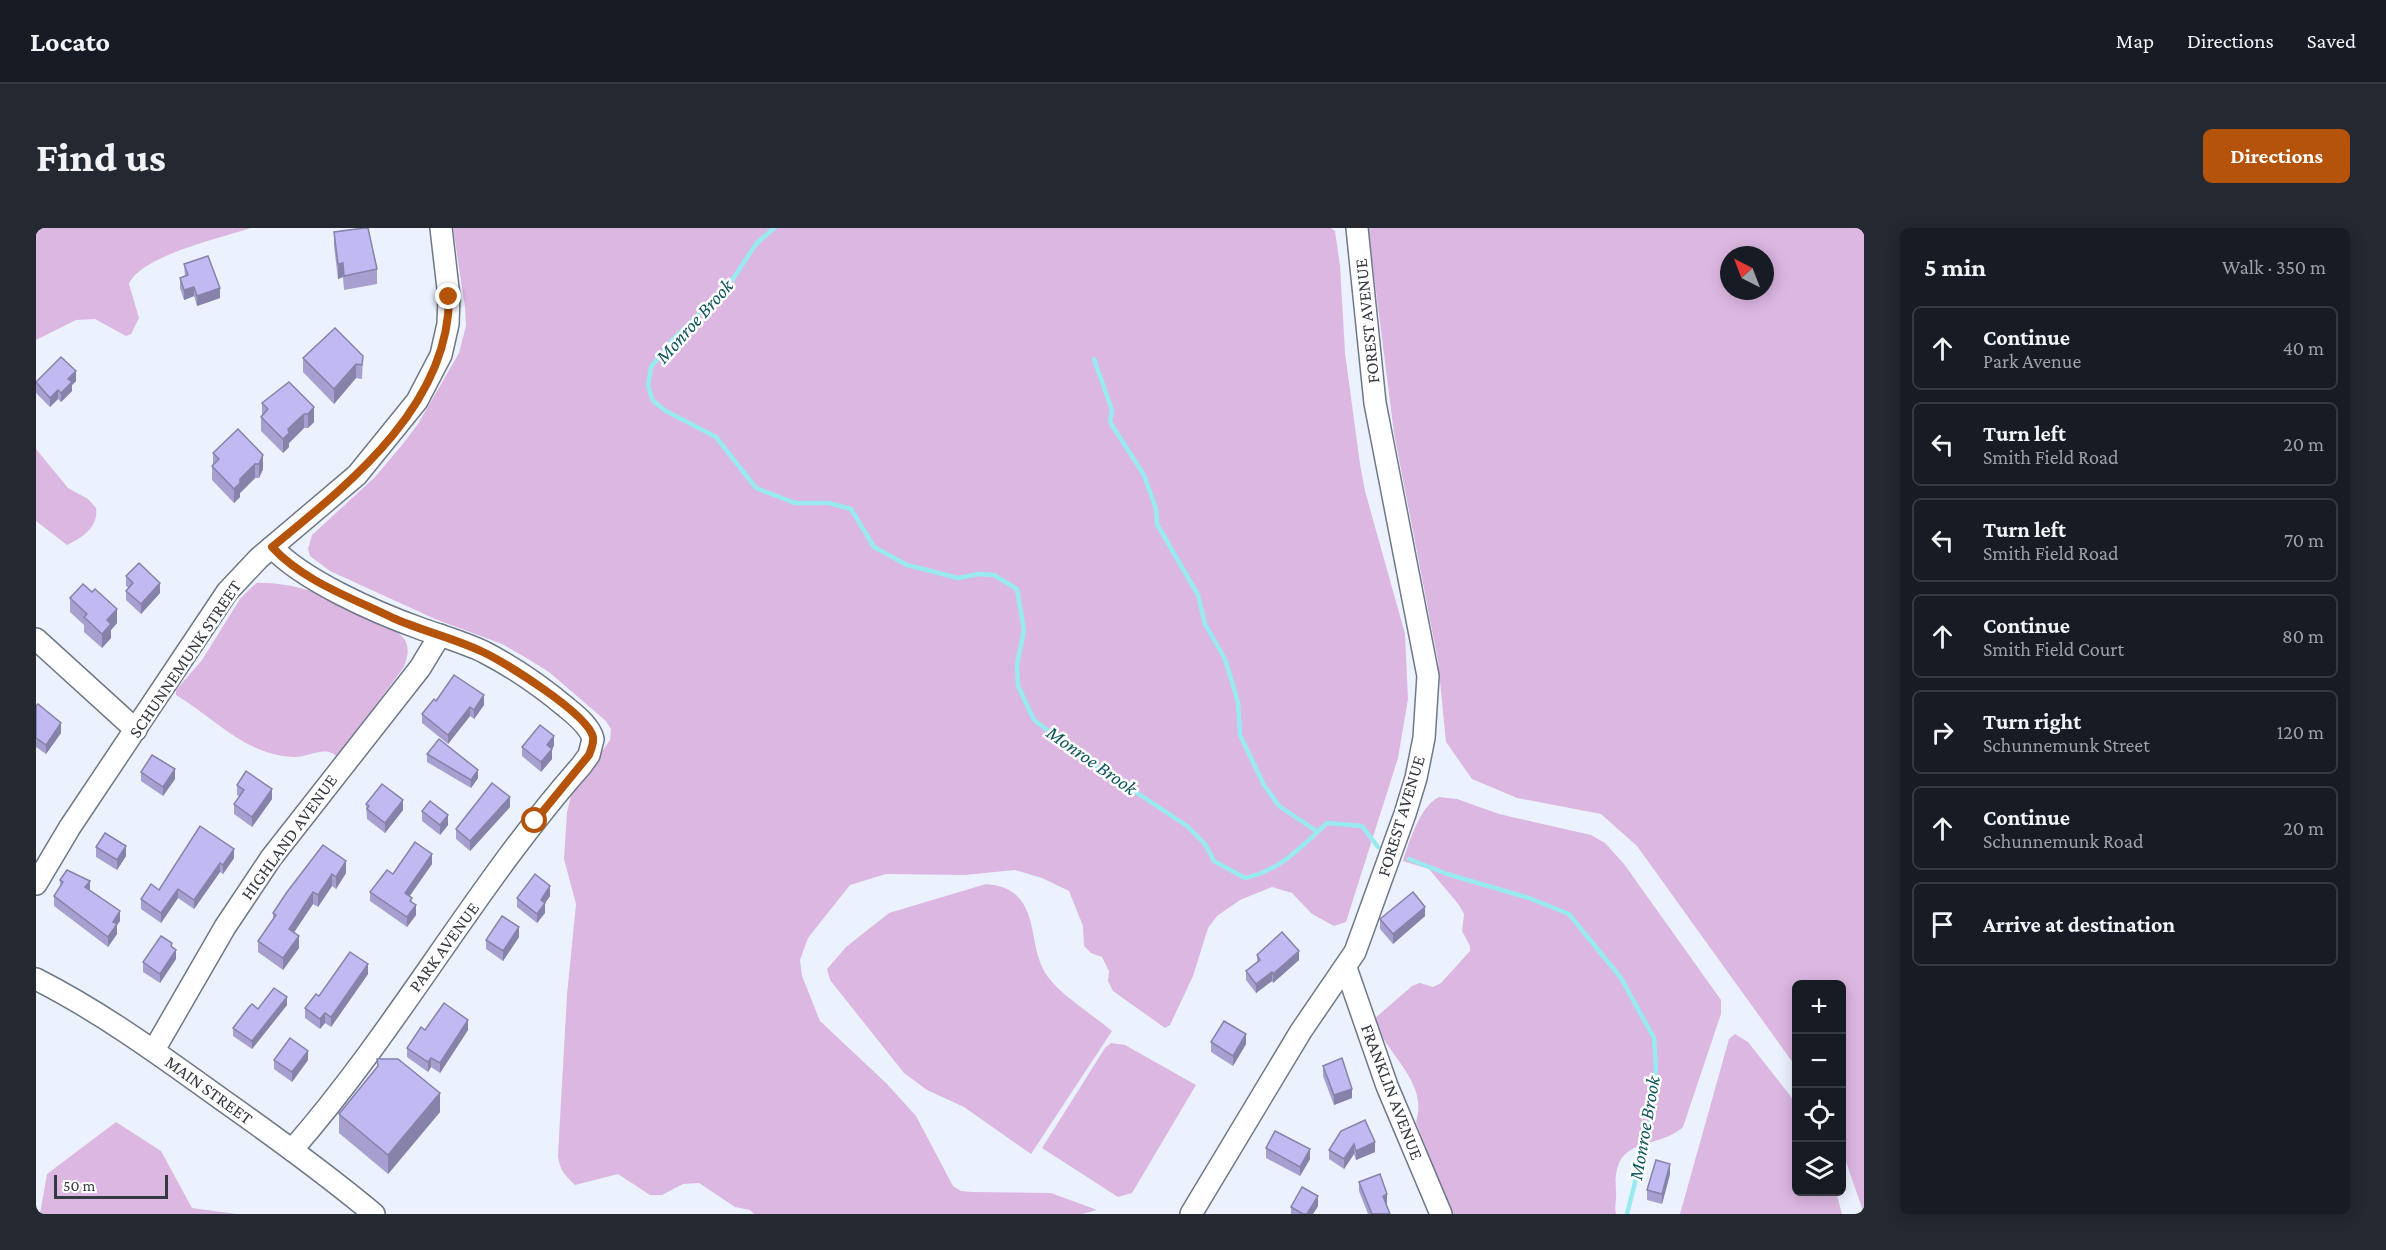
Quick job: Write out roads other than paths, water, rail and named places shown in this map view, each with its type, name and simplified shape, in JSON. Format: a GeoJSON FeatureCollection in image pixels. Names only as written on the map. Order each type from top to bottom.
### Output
{"type":"FeatureCollection","features":[{"type":"Feature","properties":{"kind":"street","name":"SCHUNNEMUNK STREET"},"geometry":{"type":"LineString","coordinates":[[36,884],[63,837],[226,592],[272,547],[348,483],[382,447],[417,401],[445,343],[449,297],[441,228]]}},
{"type":"Feature","properties":{"kind":"street","name":"FOREST AVENUE"},"geometry":{"type":"LineString","coordinates":[[1191,1214],[1301,1031],[1346,968],[1355,951],[1394,850],[1416,778],[1424,738],[1428,676],[1376,403],[1357,228]]}},
{"type":"Feature","properties":{"kind":"street"},"geometry":{"type":"LineString","coordinates":[[272,547],[290,565],[311,578],[395,619],[440,635]]}},
{"type":"Feature","properties":{"kind":"street","name":"PARK AVENUE"},"geometry":{"type":"LineString","coordinates":[[292,1150],[333,1102],[523,836],[585,760],[593,744],[592,734],[579,718],[541,687],[483,652],[440,635]]}},
{"type":"Feature","properties":{"kind":"street","name":"HIGHLAND AVENUE"},"geometry":{"type":"LineString","coordinates":[[154,1050],[225,927],[271,858],[420,668],[440,635]]}},
{"type":"Feature","properties":{"kind":"street"},"geometry":{"type":"LineString","coordinates":[[36,639],[136,730]]}},
{"type":"Feature","properties":{"kind":"street","name":"FRANKLIN AVENUE"},"geometry":{"type":"LineString","coordinates":[[1346,968],[1387,1086],[1441,1214]]}},
{"type":"Feature","properties":{"kind":"street","name":"MAIN STREET"},"geometry":{"type":"LineString","coordinates":[[36,979],[102,1015],[154,1050],[292,1150],[374,1214]]}},
{"type":"Feature","properties":{"kind":"waterway","name":"Monroe Brook"},"geometry":{"type":"LineString","coordinates":[[774,228],[756,244],[729,285],[675,337],[651,367],[648,386],[653,401],[666,411],[716,437],[756,488],[795,503],[829,503],[851,509],[874,547],[907,565],[958,578],[979,574],[994,575],[1017,589],[1024,630],[1017,665],[1018,686],[1034,720],[1086,759],[1187,826],[1205,844],[1214,861],[1245,878],[1258,874],[1290,856],[1327,823],[1362,826],[1378,847]]}},
{"type":"Feature","properties":{"kind":"waterway"},"geometry":{"type":"LineString","coordinates":[[1094,359],[1112,410],[1110,422],[1144,475],[1156,509],[1157,524],[1198,595],[1205,624],[1225,659],[1238,702],[1240,735],[1264,785],[1279,806],[1318,832]]}},
{"type":"Feature","properties":{"kind":"waterway","name":"Monroe Brook"},"geometry":{"type":"LineString","coordinates":[[1409,859],[1447,874],[1529,898],[1569,914],[1621,978],[1654,1038],[1656,1068],[1649,1127],[1627,1214]]}}]}
